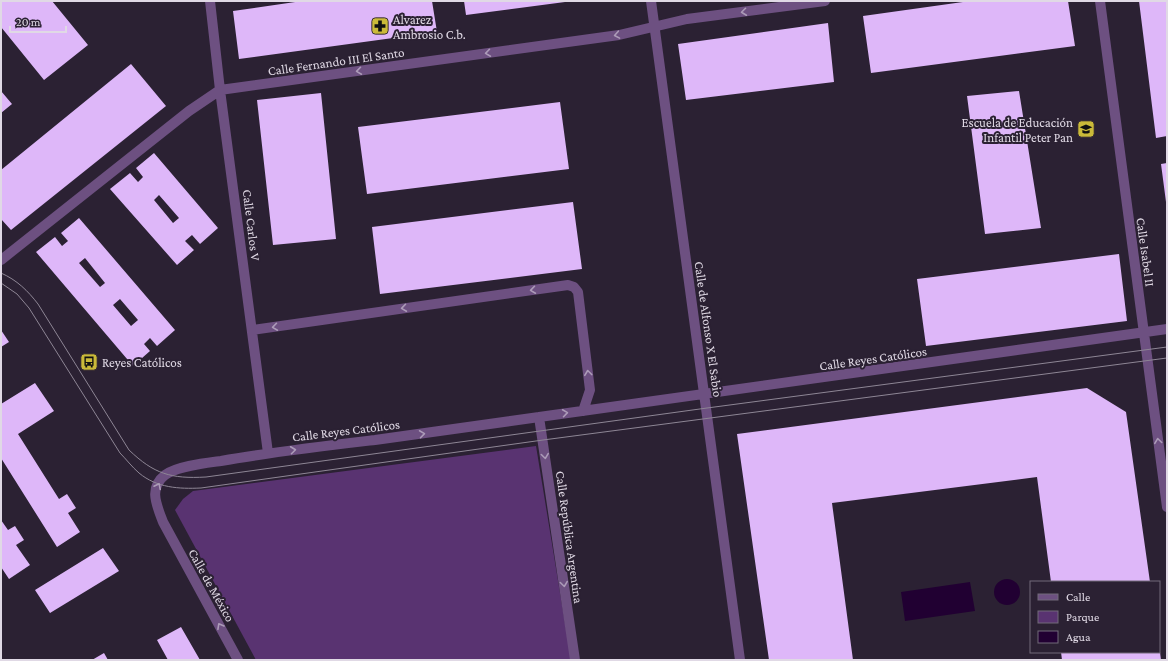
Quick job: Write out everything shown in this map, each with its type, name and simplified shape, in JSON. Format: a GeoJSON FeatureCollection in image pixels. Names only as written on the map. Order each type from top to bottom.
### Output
{"type":"FeatureCollection","features":[{"type":"Feature","properties":{"kind":"street","name":"Calle Carlos V"},"geometry":{"type":"LineString","coordinates":[[210,1],[220,90],[268,453]]}},
{"type":"Feature","properties":{"kind":"street","name":"Calle de Alfonso X El Sabio"},"geometry":{"type":"LineString","coordinates":[[651,1],[740,660]]}},
{"type":"Feature","properties":{"kind":"street","name":"Calle Fernando III El Santo"},"geometry":{"type":"LineString","coordinates":[[1,260],[189,111],[220,90],[619,35],[687,19],[761,5],[825,1]]}},
{"type":"Feature","properties":{"kind":"street","name":"Calle Isabel II"},"geometry":{"type":"LineString","coordinates":[[1100,1],[1167,507]]}},
{"type":"Feature","properties":{"kind":"street"},"geometry":{"type":"LineString","coordinates":[[252,330],[568,285],[574,287],[578,292],[590,390],[583,411]]}},
{"type":"Feature","properties":{"kind":"street","name":"Calle Reyes Católicos"},"geometry":{"type":"LineString","coordinates":[[163,522],[155,501],[155,493],[158,484],[165,475],[180,468],[268,453],[705,395],[1167,329]]}},
{"type":"Feature","properties":{"kind":"street","name":"Calle República Argentina"},"geometry":{"type":"LineString","coordinates":[[539,417],[576,660]]}},
{"type":"Feature","properties":{"kind":"street","name":"Calle de México"},"geometry":{"type":"LineString","coordinates":[[163,522],[238,660]]}},
{"type":"Feature","properties":{"kind":"green space"},"geometry":{"type":"Polygon","coordinates":[[[536,446],[571,660],[256,660],[175,510],[183,499],[193,491],[536,446]]]}},
{"type":"Feature","properties":{"kind":"water"},"geometry":{"type":"Polygon","coordinates":[[[1007,579],[1016,583],[1020,592],[1016,601],[1007,605],[998,601],[994,592],[998,583],[1007,579]]]}},
{"type":"Feature","properties":{"kind":"water"},"geometry":{"type":"Polygon","coordinates":[[[970,582],[975,611],[905,621],[901,592],[970,582]]]}},
{"type":"Feature","properties":{"kind":"building"},"geometry":{"type":"Polygon","coordinates":[[[1,1],[52,1],[88,45],[44,80],[1,27],[1,1]]]}},
{"type":"Feature","properties":{"kind":"building"},"geometry":{"type":"Polygon","coordinates":[[[302,1],[432,1],[437,32],[239,59],[233,11],[302,1]]]}},
{"type":"Feature","properties":{"kind":"building"},"geometry":{"type":"Polygon","coordinates":[[[464,1],[565,1],[565,2],[466,15],[464,1]]]}},
{"type":"Feature","properties":{"kind":"building"},"geometry":{"type":"Polygon","coordinates":[[[970,1],[1068,1],[1075,46],[871,73],[863,16],[970,1]]]}},
{"type":"Feature","properties":{"kind":"building"},"geometry":{"type":"Polygon","coordinates":[[[1139,1],[1167,1],[1167,136],[1156,138],[1139,1]]]}},
{"type":"Feature","properties":{"kind":"building"},"geometry":{"type":"Polygon","coordinates":[[[828,23],[834,82],[686,100],[678,44],[828,23]]]}},
{"type":"Feature","properties":{"kind":"building"},"geometry":{"type":"Polygon","coordinates":[[[131,64],[166,106],[11,230],[1,219],[1,170],[131,64]]]}},
{"type":"Feature","properties":{"kind":"building"},"geometry":{"type":"Polygon","coordinates":[[[1,91],[12,104],[1,113],[1,91]]]}},
{"type":"Feature","properties":{"kind":"building"},"geometry":{"type":"Polygon","coordinates":[[[1019,91],[1041,228],[985,234],[967,96],[1019,91]]]}},
{"type":"Feature","properties":{"kind":"building"},"geometry":{"type":"Polygon","coordinates":[[[321,93],[336,239],[273,245],[257,100],[321,93]]]}},
{"type":"Feature","properties":{"kind":"building"},"geometry":{"type":"Polygon","coordinates":[[[560,102],[569,169],[367,194],[358,127],[560,102]]]}},
{"type":"Feature","properties":{"kind":"building"},"geometry":{"type":"Polygon","coordinates":[[[154,153],[218,228],[200,244],[192,235],[185,241],[194,250],[177,265],[110,189],[130,173],[138,182],[143,177],[136,168],[154,153]],[[159,195],[154,200],[173,223],[179,218],[159,195]]]}},
{"type":"Feature","properties":{"kind":"building"},"geometry":{"type":"Polygon","coordinates":[[[1167,163],[1167,202],[1166,202],[1161,164],[1167,163]]]}},
{"type":"Feature","properties":{"kind":"building"},"geometry":{"type":"Polygon","coordinates":[[[573,202],[582,269],[380,294],[372,227],[573,202]]]}},
{"type":"Feature","properties":{"kind":"building"},"geometry":{"type":"Polygon","coordinates":[[[79,218],[175,330],[157,346],[150,338],[144,344],[150,351],[133,366],[36,252],[55,237],[62,246],[68,241],[61,233],[79,218]],[[85,258],[79,263],[100,287],[105,283],[85,258]],[[120,299],[113,305],[131,326],[138,320],[120,299]]]}},
{"type":"Feature","properties":{"kind":"building"},"geometry":{"type":"Polygon","coordinates":[[[1119,254],[1127,321],[926,346],[917,279],[1119,254]]]}},
{"type":"Feature","properties":{"kind":"building"},"geometry":{"type":"Polygon","coordinates":[[[1,330],[9,342],[1,347],[1,330]]]}},
{"type":"Feature","properties":{"kind":"building"},"geometry":{"type":"Polygon","coordinates":[[[35,383],[54,411],[18,434],[59,499],[67,494],[76,508],[68,513],[80,532],[57,547],[1,458],[1,404],[35,383]]]}},
{"type":"Feature","properties":{"kind":"building"},"geometry":{"type":"Polygon","coordinates":[[[1087,388],[1126,412],[1150,581],[1051,581],[1037,477],[832,503],[853,660],[769,660],[737,434],[1087,388]]]}},
{"type":"Feature","properties":{"kind":"building"},"geometry":{"type":"Polygon","coordinates":[[[1,520],[8,530],[15,526],[24,540],[16,545],[30,565],[9,579],[1,567],[1,520]]]}},
{"type":"Feature","properties":{"kind":"building"},"geometry":{"type":"Polygon","coordinates":[[[103,548],[119,571],[50,613],[35,590],[103,548]]]}},
{"type":"Feature","properties":{"kind":"building"},"geometry":{"type":"Polygon","coordinates":[[[181,627],[200,660],[168,660],[157,640],[181,627]]]}},
{"type":"Feature","properties":{"kind":"building"},"geometry":{"type":"Polygon","coordinates":[[[1160,652],[1161,660],[1062,660],[1061,653],[1160,652]]]}},
{"type":"Feature","properties":{"kind":"building"},"geometry":{"type":"Polygon","coordinates":[[[104,653],[108,660],[92,660],[104,653]]]}},
{"type":"Feature","properties":{"kind":"tram line"},"geometry":{"type":"LineString","coordinates":[[1,273],[22,286],[38,304],[129,450],[155,470],[173,476],[183,477],[206,477],[707,408],[1167,347]]}},
{"type":"Feature","properties":{"kind":"tram line"},"geometry":{"type":"LineString","coordinates":[[1,283],[17,294],[29,308],[120,453],[136,471],[146,478],[161,485],[176,488],[201,488],[543,440],[1167,358]]}},
{"type":"Feature","properties":{"kind":"place","name":"Alvarez Ambrosio C.b."},"geometry":{"type":"Point","coordinates":[380,26]}},
{"type":"Feature","properties":{"kind":"place","name":"Escuela de Educación Infantil Peter Pan"},"geometry":{"type":"Point","coordinates":[1086,129]}},
{"type":"Feature","properties":{"kind":"place","name":"Reyes Católicos"},"geometry":{"type":"Point","coordinates":[89,362]}}]}
